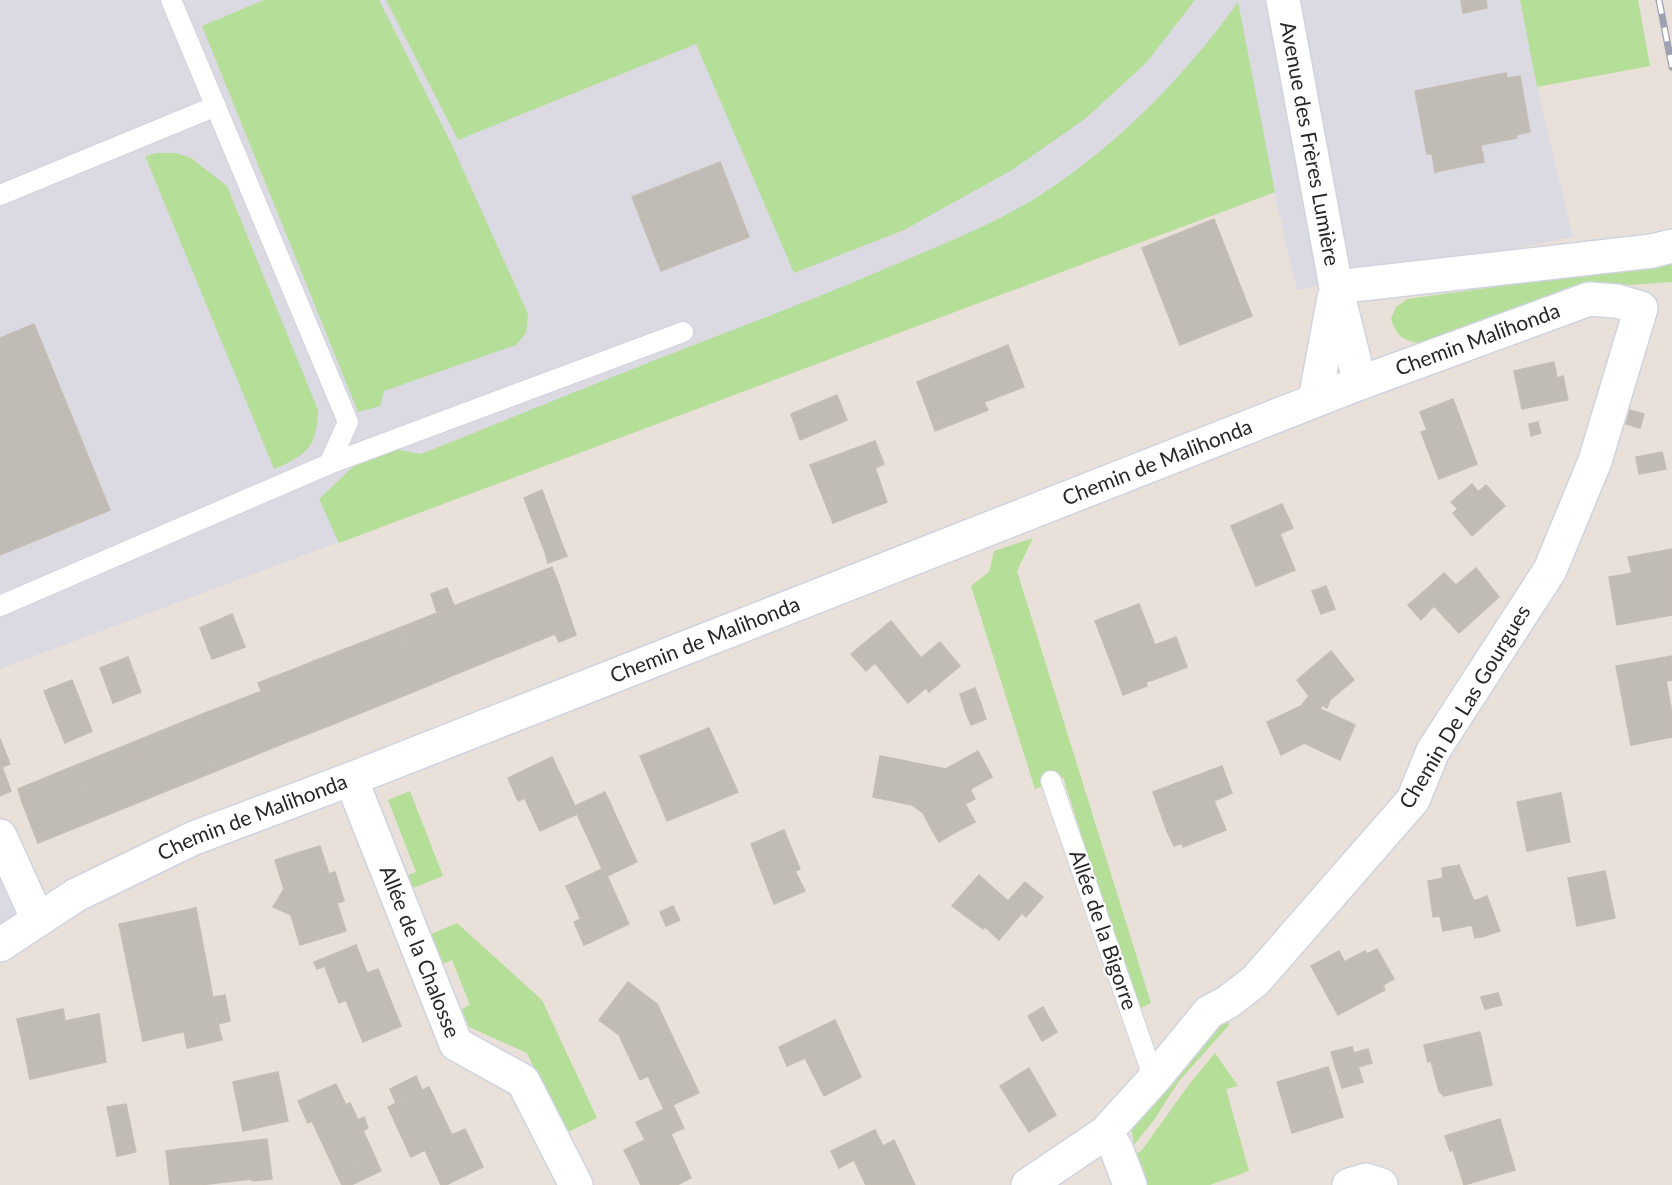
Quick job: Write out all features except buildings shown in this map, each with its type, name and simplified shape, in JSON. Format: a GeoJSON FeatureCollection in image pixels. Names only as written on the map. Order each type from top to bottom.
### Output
{"type":"FeatureCollection","features":[{"type":"Feature","properties":{"kind":"street","name":"Avenue des Frères Lumière"},"geometry":{"type":"LineString","coordinates":[[1283,0],[1336,288]]}},
{"type":"Feature","properties":{"kind":"street"},"geometry":{"type":"LineString","coordinates":[[1336,288],[1652,251],[1672,246]]}},
{"type":"Feature","properties":{"kind":"street"},"geometry":{"type":"LineString","coordinates":[[1336,288],[1360,383]]}},
{"type":"Feature","properties":{"kind":"street"},"geometry":{"type":"LineString","coordinates":[[1315,400],[1336,288]]}},
{"type":"Feature","properties":{"kind":"street","name":"Chemin Malihonda"},"geometry":{"type":"LineString","coordinates":[[1315,400],[1590,299],[1617,301],[1641,308]]}},
{"type":"Feature","properties":{"kind":"street","name":"Chemin De Las Gourgues"},"geometry":{"type":"LineString","coordinates":[[1028,1185],[1105,1133],[1154,1079],[1209,1012],[1228,1002],[1255,981],[1413,800],[1433,751],[1550,570],[1594,461],[1641,308]]}},
{"type":"Feature","properties":{"kind":"street","name":"Chemin de Malihonda"},"geometry":{"type":"LineString","coordinates":[[0,945],[76,895],[194,838],[351,779],[1315,400]]}},
{"type":"Feature","properties":{"kind":"street","name":"Allée de la Chalosse"},"geometry":{"type":"LineString","coordinates":[[351,779],[456,1044],[523,1081],[576,1185]]}},
{"type":"Feature","properties":{"kind":"street"},"geometry":{"type":"LineString","coordinates":[[0,836],[38,920]]}},
{"type":"Feature","properties":{"kind":"street"},"geometry":{"type":"LineString","coordinates":[[1105,1133],[1116,1148],[1130,1185]]}},
{"type":"Feature","properties":{"kind":"street"},"geometry":{"type":"LineString","coordinates":[[1349,1185],[1366,1180],[1381,1185]]}},
{"type":"Feature","properties":{"kind":"lane"},"geometry":{"type":"LineString","coordinates":[[171,0],[348,422],[329,464]]}},
{"type":"Feature","properties":{"kind":"lane"},"geometry":{"type":"LineString","coordinates":[[0,195],[216,106]]}},
{"type":"Feature","properties":{"kind":"lane"},"geometry":{"type":"LineString","coordinates":[[0,606],[329,464],[683,332]]}},
{"type":"Feature","properties":{"kind":"lane","name":"Allée de la Bigorre"},"geometry":{"type":"LineString","coordinates":[[1051,781],[1154,1079]]}},
{"type":"Feature","properties":{"kind":"shaded area"},"geometry":{"type":"Polygon","coordinates":[[[0,0],[1520,0],[1537,87],[1573,237],[1297,290],[1274,192],[0,669],[0,0]]]}},
{"type":"Feature","properties":{"kind":"shaded area"},"geometry":{"type":"Polygon","coordinates":[[[0,854],[30,926],[0,945],[0,854]]]}},
{"type":"Feature","properties":{"kind":"green space"},"geometry":{"type":"Polygon","coordinates":[[[264,0],[379,0],[451,143],[528,314],[526,333],[516,345],[384,391],[380,406],[358,412],[202,26],[264,0]]]}},
{"type":"Feature","properties":{"kind":"green space"},"geometry":{"type":"Polygon","coordinates":[[[386,0],[1195,0],[1147,62],[1086,118],[1012,170],[904,230],[794,273],[696,44],[458,140],[386,0]]]}},
{"type":"Feature","properties":{"kind":"green space"},"geometry":{"type":"Polygon","coordinates":[[[1520,0],[1638,0],[1650,66],[1537,87],[1520,0]]]}},
{"type":"Feature","properties":{"kind":"green space"},"geometry":{"type":"Polygon","coordinates":[[[1238,2],[1275,192],[339,543],[319,499],[360,460],[394,449],[421,454],[846,285],[989,223],[1035,198],[1083,165],[1132,124],[1199,53],[1238,2]]]}},
{"type":"Feature","properties":{"kind":"green space"},"geometry":{"type":"Polygon","coordinates":[[[157,153],[176,153],[191,158],[227,186],[318,410],[315,433],[308,448],[295,459],[274,469],[145,156],[157,153]]]}},
{"type":"Feature","properties":{"kind":"green space"},"geometry":{"type":"Polygon","coordinates":[[[1672,263],[1672,282],[1569,289],[1418,343],[1400,336],[1391,319],[1396,307],[1407,299],[1672,263]]]}},
{"type":"Feature","properties":{"kind":"green space"},"geometry":{"type":"Polygon","coordinates":[[[1033,538],[1017,571],[1151,1003],[1137,1010],[1063,777],[1035,789],[971,586],[989,572],[994,551],[1033,538]]]}},
{"type":"Feature","properties":{"kind":"green space"},"geometry":{"type":"Polygon","coordinates":[[[410,791],[443,876],[413,888],[408,875],[416,872],[388,800],[410,791]]]}},
{"type":"Feature","properties":{"kind":"green space"},"geometry":{"type":"Polygon","coordinates":[[[457,923],[542,1000],[597,1118],[564,1134],[527,1053],[469,1027],[462,1009],[470,1005],[452,960],[441,965],[429,935],[457,923]]]}},
{"type":"Feature","properties":{"kind":"green space"},"geometry":{"type":"Polygon","coordinates":[[[1225,1014],[1229,1025],[1179,1081],[1154,1120],[1134,1145],[1131,1126],[1225,1014]]]}},
{"type":"Feature","properties":{"kind":"green space"},"geometry":{"type":"Polygon","coordinates":[[[1215,1053],[1238,1086],[1226,1089],[1249,1171],[1210,1185],[1148,1185],[1136,1154],[1142,1150],[1215,1053]]]}},
{"type":"Feature","properties":{"kind":"railway"},"geometry":{"type":"LineString","coordinates":[[1659,0],[1672,67]]}}]}
